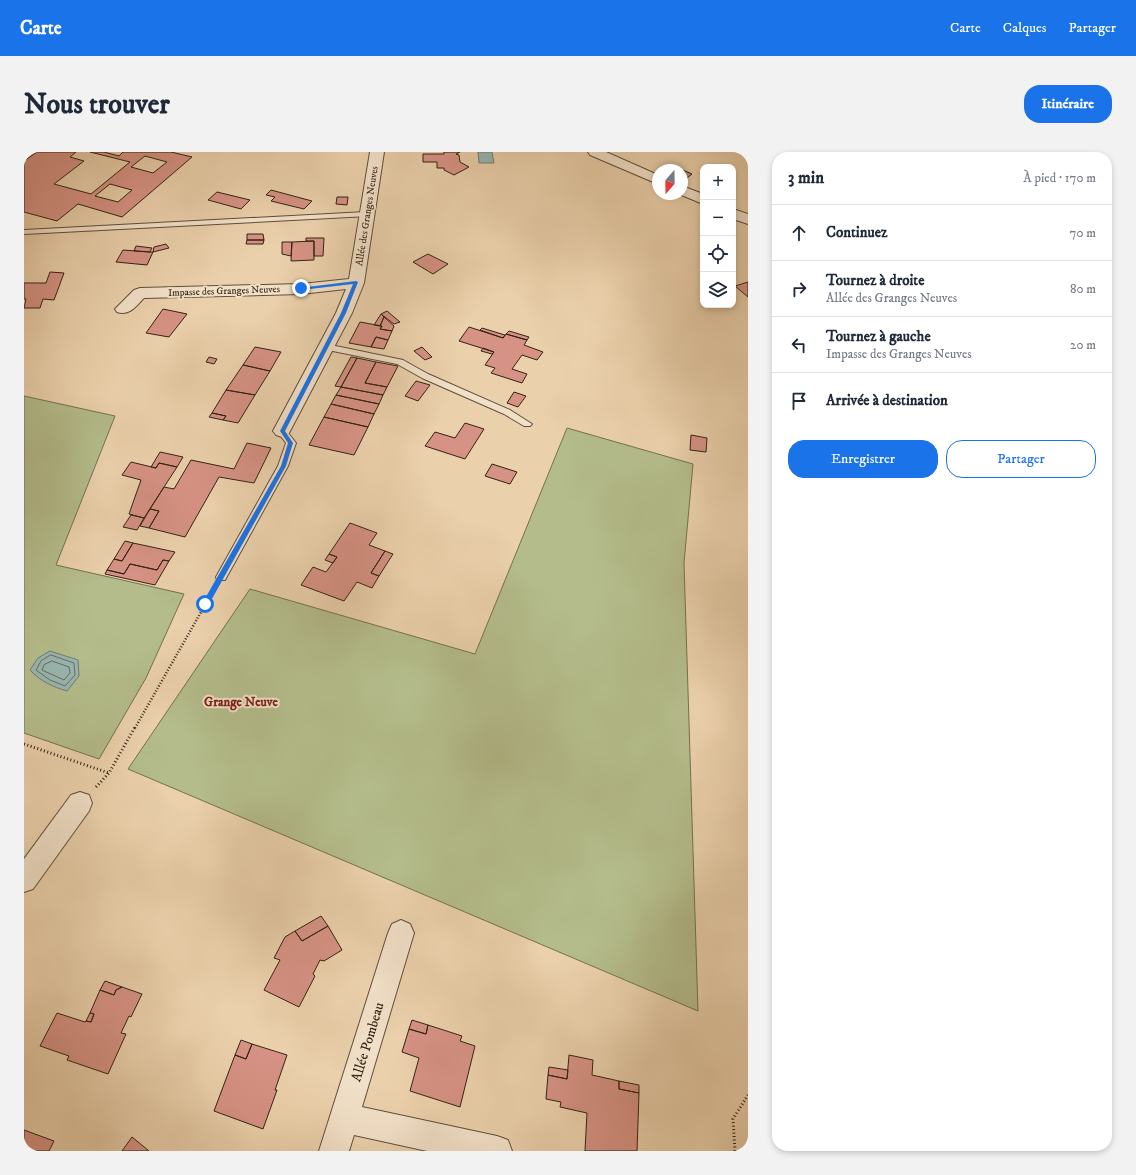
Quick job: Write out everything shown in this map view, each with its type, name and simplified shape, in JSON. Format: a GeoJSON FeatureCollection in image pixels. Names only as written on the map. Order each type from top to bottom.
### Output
{"type":"FeatureCollection","features":[{"type":"Feature","properties":{"kind":"street","name":"Allée des Granges Neuves"},"geometry":{"type":"LineString","coordinates":[[282,431],[344,313],[356,282],[377,152]]}},
{"type":"Feature","properties":{"kind":"street"},"geometry":{"type":"LineString","coordinates":[[595,152],[652,177]]}},
{"type":"Feature","properties":{"kind":"street"},"geometry":{"type":"LineString","coordinates":[[688,193],[700,199]]}},
{"type":"Feature","properties":{"kind":"street"},"geometry":{"type":"LineString","coordinates":[[736,214],[748,220]]}},
{"type":"Feature","properties":{"kind":"street","name":"Impasse des Granges Neuves"},"geometry":{"type":"LineString","coordinates":[[123,309],[140,293],[301,288],[356,282]]}},
{"type":"Feature","properties":{"kind":"street"},"geometry":{"type":"LineString","coordinates":[[24,880],[80,803]]}},
{"type":"Feature","properties":{"kind":"street","name":"Allée Pombeau"},"geometry":{"type":"LineString","coordinates":[[334,1151],[401,933]]}},
{"type":"Feature","properties":{"kind":"street"},"geometry":{"type":"LineString","coordinates":[[344,1118],[497,1151]]}},
{"type":"Feature","properties":{"kind":"lane"},"geometry":{"type":"LineString","coordinates":[[24,232],[366,214]]}},
{"type":"Feature","properties":{"kind":"lane"},"geometry":{"type":"LineString","coordinates":[[326,347],[400,362],[425,376],[507,412],[527,424]]}},
{"type":"Feature","properties":{"kind":"lane"},"geometry":{"type":"LineString","coordinates":[[220,577],[284,466],[290,443],[282,431]]}},
{"type":"Feature","properties":{"kind":"path"},"geometry":{"type":"LineString","coordinates":[[80,803],[109,773],[220,577]]}},
{"type":"Feature","properties":{"kind":"path"},"geometry":{"type":"LineString","coordinates":[[24,744],[109,773]]}},
{"type":"Feature","properties":{"kind":"path"},"geometry":{"type":"LineString","coordinates":[[735,1151],[733,1119],[748,1095]]}},
{"type":"Feature","properties":{"kind":"green space"},"geometry":{"type":"Polygon","coordinates":[[[24,396],[115,416],[56,565],[184,594],[146,678],[99,759],[24,733],[24,396]]]}},
{"type":"Feature","properties":{"kind":"green space"},"geometry":{"type":"Polygon","coordinates":[[[567,428],[693,464],[684,563],[698,1011],[128,769],[250,589],[475,654],[567,428]]]}},
{"type":"Feature","properties":{"kind":"water"},"geometry":{"type":"Polygon","coordinates":[[[478,152],[492,152],[494,163],[479,163],[478,152]]]}},
{"type":"Feature","properties":{"kind":"water"},"geometry":{"type":"Polygon","coordinates":[[[50,651],[78,660],[79,676],[67,691],[47,683],[30,670],[38,658],[50,651]]]}},
{"type":"Feature","properties":{"kind":"building"},"geometry":{"type":"Polygon","coordinates":[[[37,152],[76,152],[70,157],[84,161],[54,184],[91,194],[130,162],[90,152],[104,152],[119,156],[123,152],[171,152],[192,157],[122,217],[78,204],[57,221],[24,212],[24,161],[37,152]],[[145,156],[131,167],[153,173],[167,162],[145,156]],[[110,184],[95,196],[118,202],[132,190],[110,184]]]}},
{"type":"Feature","properties":{"kind":"building"},"geometry":{"type":"Polygon","coordinates":[[[444,152],[460,152],[456,154],[459,155],[460,162],[469,167],[454,175],[444,170],[444,168],[437,168],[437,162],[423,162],[423,154],[444,154],[444,152]]]}},
{"type":"Feature","properties":{"kind":"building"},"geometry":{"type":"Polygon","coordinates":[[[271,190],[312,201],[304,209],[271,201],[275,197],[266,195],[271,190]]]}},
{"type":"Feature","properties":{"kind":"building"},"geometry":{"type":"Polygon","coordinates":[[[217,192],[250,200],[241,209],[208,200],[217,192]]]}},
{"type":"Feature","properties":{"kind":"building"},"geometry":{"type":"Polygon","coordinates":[[[337,197],[348,197],[347,205],[336,204],[337,197]]]}},
{"type":"Feature","properties":{"kind":"building"},"geometry":{"type":"Polygon","coordinates":[[[247,234],[263,234],[264,240],[247,240],[247,234]]]}},
{"type":"Feature","properties":{"kind":"building"},"geometry":{"type":"Polygon","coordinates":[[[306,238],[324,238],[323,256],[314,256],[314,241],[306,241],[306,238]]]}},
{"type":"Feature","properties":{"kind":"building"},"geometry":{"type":"Polygon","coordinates":[[[247,240],[264,240],[263,244],[246,244],[247,240]]]}},
{"type":"Feature","properties":{"kind":"building"},"geometry":{"type":"Polygon","coordinates":[[[314,241],[314,260],[291,261],[292,242],[314,241]]]}},
{"type":"Feature","properties":{"kind":"building"},"geometry":{"type":"Polygon","coordinates":[[[282,242],[292,242],[291,256],[282,254],[282,242]]]}},
{"type":"Feature","properties":{"kind":"building"},"geometry":{"type":"Polygon","coordinates":[[[166,244],[169,248],[153,252],[154,247],[166,244]]]}},
{"type":"Feature","properties":{"kind":"building"},"geometry":{"type":"Polygon","coordinates":[[[136,246],[152,248],[150,252],[134,251],[136,246]]]}},
{"type":"Feature","properties":{"kind":"building"},"geometry":{"type":"Polygon","coordinates":[[[123,250],[153,252],[147,265],[116,262],[123,250]]]}},
{"type":"Feature","properties":{"kind":"building"},"geometry":{"type":"Polygon","coordinates":[[[428,254],[448,264],[433,274],[413,262],[428,254]]]}},
{"type":"Feature","properties":{"kind":"building"},"geometry":{"type":"Polygon","coordinates":[[[50,272],[64,273],[54,300],[43,299],[40,308],[24,308],[26,299],[24,299],[24,283],[46,283],[50,272]]]}},
{"type":"Feature","properties":{"kind":"building"},"geometry":{"type":"Polygon","coordinates":[[[748,282],[748,297],[736,287],[748,282]]]}},
{"type":"Feature","properties":{"kind":"building"},"geometry":{"type":"Polygon","coordinates":[[[163,309],[187,314],[169,337],[146,333],[163,309]]]}},
{"type":"Feature","properties":{"kind":"building"},"geometry":{"type":"Polygon","coordinates":[[[387,311],[400,322],[394,324],[381,314],[387,311]]]}},
{"type":"Feature","properties":{"kind":"building"},"geometry":{"type":"Polygon","coordinates":[[[381,314],[384,317],[380,326],[374,325],[381,314]]]}},
{"type":"Feature","properties":{"kind":"building"},"geometry":{"type":"Polygon","coordinates":[[[384,317],[394,326],[392,331],[380,329],[384,317]]]}},
{"type":"Feature","properties":{"kind":"building"},"geometry":{"type":"Polygon","coordinates":[[[360,322],[382,326],[380,329],[392,331],[388,340],[376,337],[371,347],[349,343],[360,322]]]}},
{"type":"Feature","properties":{"kind":"building"},"geometry":{"type":"Polygon","coordinates":[[[469,327],[503,338],[506,334],[527,340],[524,345],[543,352],[537,360],[522,355],[512,369],[527,374],[522,383],[491,373],[495,368],[485,365],[494,352],[459,341],[469,327]]]}},
{"type":"Feature","properties":{"kind":"building"},"geometry":{"type":"Polygon","coordinates":[[[482,328],[505,335],[503,338],[480,330],[482,328]]]}},
{"type":"Feature","properties":{"kind":"building"},"geometry":{"type":"Polygon","coordinates":[[[509,331],[529,337],[527,340],[506,334],[509,331]]]}},
{"type":"Feature","properties":{"kind":"building"},"geometry":{"type":"Polygon","coordinates":[[[376,337],[388,340],[384,349],[371,347],[376,337]]]}},
{"type":"Feature","properties":{"kind":"building"},"geometry":{"type":"Polygon","coordinates":[[[255,347],[281,352],[270,371],[243,365],[255,347]]]}},
{"type":"Feature","properties":{"kind":"building"},"geometry":{"type":"Polygon","coordinates":[[[422,347],[432,357],[425,360],[414,351],[422,347]]]}},
{"type":"Feature","properties":{"kind":"building"},"geometry":{"type":"Polygon","coordinates":[[[483,348],[494,352],[492,354],[481,351],[483,348]]]}},
{"type":"Feature","properties":{"kind":"building"},"geometry":{"type":"Polygon","coordinates":[[[209,357],[217,359],[214,364],[206,362],[209,357]]]}},
{"type":"Feature","properties":{"kind":"building"},"geometry":{"type":"Polygon","coordinates":[[[351,357],[357,358],[341,387],[335,386],[351,357]]]}},
{"type":"Feature","properties":{"kind":"building"},"geometry":{"type":"Polygon","coordinates":[[[357,358],[376,362],[365,383],[387,387],[383,395],[341,387],[357,358]]]}},
{"type":"Feature","properties":{"kind":"building"},"geometry":{"type":"Polygon","coordinates":[[[376,362],[398,366],[387,387],[365,383],[376,362]]]}},
{"type":"Feature","properties":{"kind":"building"},"geometry":{"type":"Polygon","coordinates":[[[243,365],[270,371],[255,395],[226,390],[243,365]]]}},
{"type":"Feature","properties":{"kind":"building"},"geometry":{"type":"Polygon","coordinates":[[[416,381],[430,385],[418,401],[405,396],[416,381]]]}},
{"type":"Feature","properties":{"kind":"building"},"geometry":{"type":"Polygon","coordinates":[[[341,387],[383,395],[379,404],[336,395],[341,387]]]}},
{"type":"Feature","properties":{"kind":"building"},"geometry":{"type":"Polygon","coordinates":[[[226,390],[255,395],[238,423],[223,420],[226,416],[212,413],[226,390]]]}},
{"type":"Feature","properties":{"kind":"building"},"geometry":{"type":"Polygon","coordinates":[[[514,392],[526,396],[518,407],[507,403],[514,392]]]}},
{"type":"Feature","properties":{"kind":"building"},"geometry":{"type":"Polygon","coordinates":[[[336,395],[379,404],[374,414],[331,404],[336,395]]]}},
{"type":"Feature","properties":{"kind":"building"},"geometry":{"type":"Polygon","coordinates":[[[331,404],[374,414],[368,427],[324,417],[331,404]]]}},
{"type":"Feature","properties":{"kind":"building"},"geometry":{"type":"Polygon","coordinates":[[[212,413],[226,416],[223,420],[209,417],[212,413]]]}},
{"type":"Feature","properties":{"kind":"building"},"geometry":{"type":"Polygon","coordinates":[[[324,417],[368,427],[354,455],[309,445],[324,417]]]}},
{"type":"Feature","properties":{"kind":"building"},"geometry":{"type":"Polygon","coordinates":[[[465,423],[484,429],[465,459],[425,446],[435,432],[455,438],[465,423]]]}},
{"type":"Feature","properties":{"kind":"building"},"geometry":{"type":"Polygon","coordinates":[[[691,435],[707,438],[706,452],[690,450],[691,435]]]}},
{"type":"Feature","properties":{"kind":"building"},"geometry":{"type":"Polygon","coordinates":[[[247,443],[271,448],[254,483],[219,477],[185,537],[149,528],[159,511],[150,509],[164,487],[174,489],[191,460],[234,469],[247,443]]]}},
{"type":"Feature","properties":{"kind":"building"},"geometry":{"type":"Polygon","coordinates":[[[160,452],[183,457],[177,467],[159,463],[156,468],[151,467],[160,452]]]}},
{"type":"Feature","properties":{"kind":"building"},"geometry":{"type":"Polygon","coordinates":[[[131,462],[156,468],[159,463],[177,467],[144,518],[129,514],[141,480],[122,475],[131,462]]]}},
{"type":"Feature","properties":{"kind":"building"},"geometry":{"type":"Polygon","coordinates":[[[492,464],[517,472],[510,484],[485,476],[492,464]]]}},
{"type":"Feature","properties":{"kind":"building"},"geometry":{"type":"Polygon","coordinates":[[[150,509],[159,511],[149,528],[140,526],[150,509]]]}},
{"type":"Feature","properties":{"kind":"building"},"geometry":{"type":"Polygon","coordinates":[[[131,515],[144,518],[137,530],[123,527],[131,515]]]}},
{"type":"Feature","properties":{"kind":"building"},"geometry":{"type":"Polygon","coordinates":[[[350,523],[377,533],[369,545],[385,551],[371,573],[379,576],[372,588],[357,582],[344,601],[301,585],[313,567],[326,572],[337,557],[329,554],[350,523]]]}},
{"type":"Feature","properties":{"kind":"building"},"geometry":{"type":"Polygon","coordinates":[[[125,541],[133,543],[122,561],[114,559],[125,541]]]}},
{"type":"Feature","properties":{"kind":"building"},"geometry":{"type":"Polygon","coordinates":[[[133,543],[175,552],[169,561],[163,560],[157,570],[130,564],[124,574],[107,570],[114,559],[122,561],[133,543]]]}},
{"type":"Feature","properties":{"kind":"building"},"geometry":{"type":"Polygon","coordinates":[[[385,551],[393,554],[379,576],[371,573],[385,551]]]}},
{"type":"Feature","properties":{"kind":"building"},"geometry":{"type":"Polygon","coordinates":[[[329,554],[337,557],[333,563],[325,560],[329,554]]]}},
{"type":"Feature","properties":{"kind":"building"},"geometry":{"type":"Polygon","coordinates":[[[163,560],[169,561],[155,585],[105,574],[107,570],[124,574],[130,564],[157,570],[163,560]]]}},
{"type":"Feature","properties":{"kind":"building"},"geometry":{"type":"Polygon","coordinates":[[[321,916],[328,926],[302,941],[295,931],[321,916]]]}},
{"type":"Feature","properties":{"kind":"building"},"geometry":{"type":"Polygon","coordinates":[[[328,926],[342,950],[324,961],[320,960],[313,974],[315,976],[299,1007],[264,990],[280,960],[274,958],[285,937],[295,931],[302,941],[328,926]]]}},
{"type":"Feature","properties":{"kind":"building"},"geometry":{"type":"Polygon","coordinates":[[[105,981],[122,987],[116,990],[114,995],[100,990],[105,981]]]}},
{"type":"Feature","properties":{"kind":"building"},"geometry":{"type":"Polygon","coordinates":[[[122,987],[142,994],[131,1017],[129,1016],[121,1033],[126,1034],[108,1074],[67,1060],[69,1056],[40,1046],[57,1013],[85,1022],[91,1022],[94,1014],[90,1013],[100,990],[114,995],[116,990],[122,987]]]}},
{"type":"Feature","properties":{"kind":"building"},"geometry":{"type":"Polygon","coordinates":[[[90,1013],[94,1014],[91,1022],[86,1021],[90,1013]]]}},
{"type":"Feature","properties":{"kind":"building"},"geometry":{"type":"Polygon","coordinates":[[[412,1020],[428,1025],[426,1034],[409,1029],[412,1020]]]}},
{"type":"Feature","properties":{"kind":"building"},"geometry":{"type":"Polygon","coordinates":[[[428,1025],[462,1036],[460,1041],[475,1046],[460,1107],[410,1091],[419,1058],[402,1052],[409,1029],[426,1034],[428,1025]]]}},
{"type":"Feature","properties":{"kind":"building"},"geometry":{"type":"Polygon","coordinates":[[[241,1040],[252,1044],[246,1059],[235,1055],[241,1040]]]}},
{"type":"Feature","properties":{"kind":"building"},"geometry":{"type":"Polygon","coordinates":[[[252,1044],[287,1055],[275,1090],[277,1090],[263,1129],[214,1111],[235,1055],[246,1059],[252,1044]]]}},
{"type":"Feature","properties":{"kind":"building"},"geometry":{"type":"Polygon","coordinates":[[[569,1055],[593,1060],[592,1075],[619,1081],[619,1089],[639,1093],[637,1151],[585,1151],[587,1113],[560,1107],[561,1102],[546,1099],[548,1075],[567,1079],[569,1055]]]}},
{"type":"Feature","properties":{"kind":"building"},"geometry":{"type":"Polygon","coordinates":[[[549,1067],[568,1070],[567,1079],[548,1075],[549,1067]]]}},
{"type":"Feature","properties":{"kind":"building"},"geometry":{"type":"Polygon","coordinates":[[[619,1081],[639,1085],[639,1093],[619,1089],[619,1081]]]}},
{"type":"Feature","properties":{"kind":"building"},"geometry":{"type":"Polygon","coordinates":[[[24,1130],[54,1141],[49,1151],[24,1151],[24,1130]]]}},
{"type":"Feature","properties":{"kind":"building"},"geometry":{"type":"Polygon","coordinates":[[[132,1137],[149,1151],[122,1151],[132,1137]]]}},
{"type":"Feature","properties":{"kind":"district","name":"Grange Neuve"},"geometry":{"type":"Point","coordinates":[241,702]}},
{"type":"Feature","properties":{"kind":"route"},"geometry":{"type":"LineString","coordinates":[[205,604],[284,466],[290,443],[282,431],[344,313],[356,282],[301,288]]}}]}
